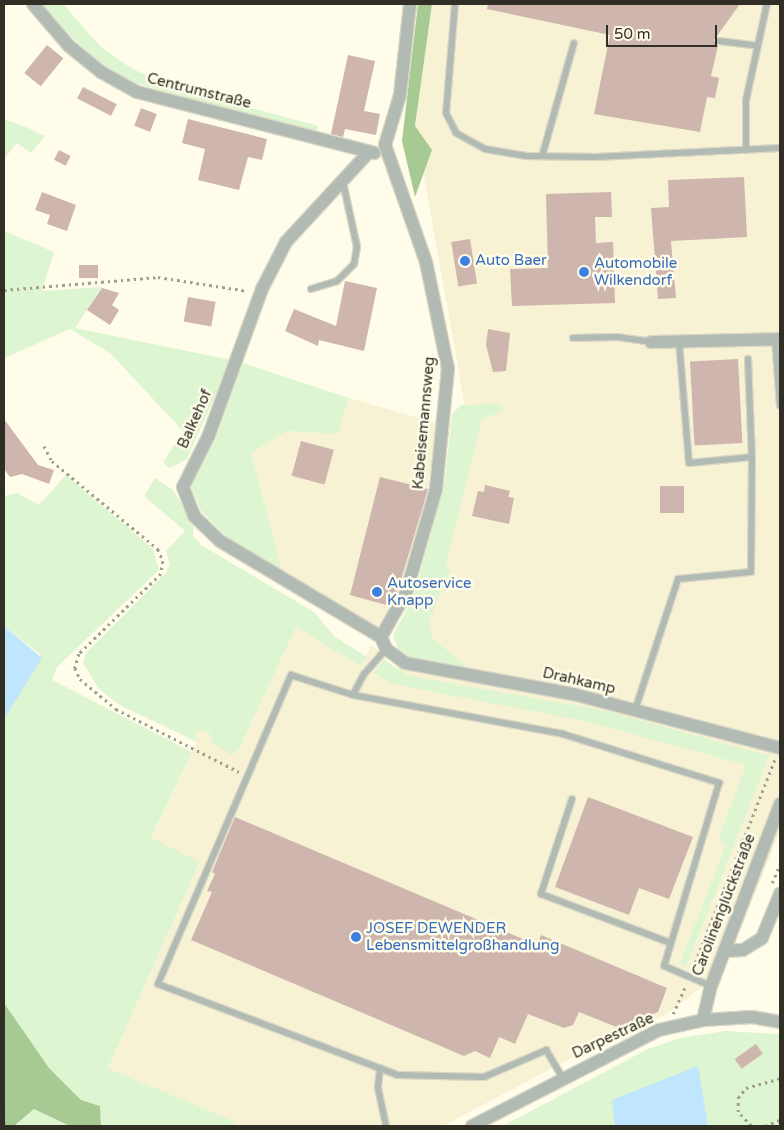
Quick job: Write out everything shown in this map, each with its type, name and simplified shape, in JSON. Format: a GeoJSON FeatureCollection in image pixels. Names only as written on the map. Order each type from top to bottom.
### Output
{"type":"FeatureCollection","features":[{"type":"Feature","properties":{"kind":"street","name":"Centrumstraße"},"geometry":{"type":"LineString","coordinates":[[33,4],[82,56],[136,92],[369,152],[387,154]]}},
{"type":"Feature","properties":{"kind":"street","name":"Kabeisemannsweg"},"geometry":{"type":"LineString","coordinates":[[381,637],[406,593],[436,489],[448,358],[426,262],[387,154],[385,138],[400,96],[410,4]]}},
{"type":"Feature","properties":{"kind":"street","name":"Balkehof"},"geometry":{"type":"LineString","coordinates":[[369,152],[343,182],[293,232],[262,289],[209,434],[186,477],[186,503],[220,541],[381,637]]}},
{"type":"Feature","properties":{"kind":"street"},"geometry":{"type":"LineString","coordinates":[[651,342],[778,339]]}},
{"type":"Feature","properties":{"kind":"street"},"geometry":{"type":"LineString","coordinates":[[381,637],[386,650]]}},
{"type":"Feature","properties":{"kind":"street","name":"Drahkamp"},"geometry":{"type":"LineString","coordinates":[[386,650],[404,663],[634,710],[780,748]]}},
{"type":"Feature","properties":{"kind":"street","name":"Carolinenglückstraße"},"geometry":{"type":"LineString","coordinates":[[702,1020],[711,986],[780,804]]}},
{"type":"Feature","properties":{"kind":"street"},"geometry":{"type":"LineString","coordinates":[[724,951],[743,950],[762,938],[776,890]]}},
{"type":"Feature","properties":{"kind":"street","name":"Darpestraße"},"geometry":{"type":"LineString","coordinates":[[472,1126],[563,1078],[667,1028],[702,1020],[752,1017],[780,1022]]}},
{"type":"Feature","properties":{"kind":"lane"},"geometry":{"type":"LineString","coordinates":[[455,4],[448,69],[450,123],[456,133],[485,149],[526,156],[543,153],[655,156],[780,148]]}},
{"type":"Feature","properties":{"kind":"lane"},"geometry":{"type":"LineString","coordinates":[[746,150],[746,100],[767,4]]}},
{"type":"Feature","properties":{"kind":"lane"},"geometry":{"type":"LineString","coordinates":[[719,41],[758,46]]}},
{"type":"Feature","properties":{"kind":"lane"},"geometry":{"type":"LineString","coordinates":[[543,153],[574,43]]}},
{"type":"Feature","properties":{"kind":"lane"},"geometry":{"type":"LineString","coordinates":[[312,289],[337,281],[354,264],[357,247],[343,182]]}},
{"type":"Feature","properties":{"kind":"lane"},"geometry":{"type":"LineString","coordinates":[[573,338],[617,336],[651,342]]}},
{"type":"Feature","properties":{"kind":"lane"},"geometry":{"type":"LineString","coordinates":[[778,339],[780,406]]}},
{"type":"Feature","properties":{"kind":"lane"},"geometry":{"type":"LineString","coordinates":[[680,342],[688,462],[752,457]]}},
{"type":"Feature","properties":{"kind":"lane"},"geometry":{"type":"LineString","coordinates":[[634,710],[678,579],[751,572],[752,457],[748,360]]}},
{"type":"Feature","properties":{"kind":"lane"},"geometry":{"type":"LineString","coordinates":[[353,695],[364,674],[386,650]]}},
{"type":"Feature","properties":{"kind":"lane"},"geometry":{"type":"LineString","coordinates":[[563,1078],[546,1050],[484,1077],[397,1075],[158,984],[291,675],[353,695],[563,734],[719,783],[664,966],[711,986]]}},
{"type":"Feature","properties":{"kind":"lane"},"geometry":{"type":"LineString","coordinates":[[572,799],[541,894],[671,943]]}},
{"type":"Feature","properties":{"kind":"lane"},"geometry":{"type":"LineString","coordinates":[[380,1068],[378,1088],[386,1126]]}},
{"type":"Feature","properties":{"kind":"path"},"geometry":{"type":"LineString","coordinates":[[4,290],[158,277],[262,289]]}},
{"type":"Feature","properties":{"kind":"path"},"geometry":{"type":"LineString","coordinates":[[44,446],[52,461],[158,549],[164,561],[161,574],[79,654],[75,668],[80,679],[116,709],[248,777]]}},
{"type":"Feature","properties":{"kind":"path"},"geometry":{"type":"LineString","coordinates":[[667,1028],[780,748]]}},
{"type":"Feature","properties":{"kind":"path"},"geometry":{"type":"LineString","coordinates":[[776,890],[777,872],[780,864]]}},
{"type":"Feature","properties":{"kind":"path"},"geometry":{"type":"LineString","coordinates":[[751,1126],[738,1112],[738,1098],[752,1085],[780,1078]]}},
{"type":"Feature","properties":{"kind":"path"},"geometry":{"type":"LineString","coordinates":[[4,1108],[5,1126]]}},
{"type":"Feature","properties":{"kind":"path"},"geometry":{"type":"LineString","coordinates":[[765,1126],[780,1120]]}},
{"type":"Feature","properties":{"kind":"shaded area"},"geometry":{"type":"Polygon","coordinates":[[[432,4],[780,4],[780,831],[725,969],[667,1014],[613,1036],[443,1126],[233,1126],[234,1122],[108,1068],[200,863],[151,839],[197,742],[196,731],[209,732],[239,749],[296,627],[360,666],[372,645],[395,670],[416,656],[469,429],[415,126],[432,4]]]}},
{"type":"Feature","properties":{"kind":"shaded area"},"geometry":{"type":"Polygon","coordinates":[[[349,398],[436,423],[428,489],[398,608],[376,627],[366,626],[282,570],[251,453],[287,431],[338,434],[349,398]]]}},
{"type":"Feature","properties":{"kind":"green space"},"geometry":{"type":"Polygon","coordinates":[[[39,4],[63,4],[101,47],[131,68],[167,85],[318,126],[316,134],[128,81],[95,60],[39,4]]]}},
{"type":"Feature","properties":{"kind":"green space"},"geometry":{"type":"Polygon","coordinates":[[[418,4],[432,4],[415,126],[432,150],[415,197],[402,141],[418,4]]]}},
{"type":"Feature","properties":{"kind":"green space"},"geometry":{"type":"Polygon","coordinates":[[[4,119],[45,136],[31,153],[17,143],[4,159],[4,119]]]}},
{"type":"Feature","properties":{"kind":"green space"},"geometry":{"type":"Polygon","coordinates":[[[4,231],[54,252],[42,291],[102,287],[75,328],[231,360],[187,459],[169,468],[163,462],[183,431],[111,354],[70,329],[4,358],[4,231]]]}},
{"type":"Feature","properties":{"kind":"green space"},"geometry":{"type":"Polygon","coordinates":[[[243,363],[349,398],[338,434],[287,431],[251,453],[282,570],[272,570],[237,547],[201,511],[191,486],[216,438],[243,363]]]}},
{"type":"Feature","properties":{"kind":"green space"},"geometry":{"type":"Polygon","coordinates":[[[502,404],[503,411],[482,419],[446,563],[450,571],[429,621],[433,639],[473,672],[412,658],[399,651],[393,635],[413,598],[444,486],[452,414],[461,405],[502,404]]]}},
{"type":"Feature","properties":{"kind":"green space"},"geometry":{"type":"Polygon","coordinates":[[[66,475],[153,549],[159,570],[57,667],[52,680],[192,752],[151,838],[200,862],[108,1068],[235,1122],[233,1126],[101,1126],[100,1106],[81,1100],[49,1068],[4,1003],[4,719],[41,655],[4,626],[4,496],[17,493],[39,505],[66,475]]]}},
{"type":"Feature","properties":{"kind":"green space"},"geometry":{"type":"Polygon","coordinates":[[[155,478],[172,489],[194,524],[193,536],[201,545],[314,612],[334,636],[367,657],[360,666],[296,627],[239,749],[232,755],[212,743],[209,732],[196,731],[197,742],[118,704],[98,688],[83,662],[86,653],[165,574],[170,564],[166,551],[185,531],[144,496],[155,478]]]}},
{"type":"Feature","properties":{"kind":"green space"},"geometry":{"type":"Polygon","coordinates":[[[384,660],[409,676],[607,711],[769,756],[686,967],[680,964],[725,847],[719,838],[746,765],[584,721],[393,684],[374,673],[384,660]]]}},
{"type":"Feature","properties":{"kind":"green space"},"geometry":{"type":"Polygon","coordinates":[[[4,1003],[49,1068],[81,1100],[100,1106],[101,1126],[70,1126],[34,1109],[14,1126],[4,1126],[4,1003]]]}},
{"type":"Feature","properties":{"kind":"green space"},"geometry":{"type":"Polygon","coordinates":[[[725,1031],[780,1034],[780,1126],[503,1126],[648,1049],[680,1038],[725,1031]]]}},
{"type":"Feature","properties":{"kind":"green space"},"geometry":{"type":"Polygon","coordinates":[[[34,1109],[70,1126],[14,1126],[34,1109]]]}},
{"type":"Feature","properties":{"kind":"water"},"geometry":{"type":"Polygon","coordinates":[[[4,626],[42,658],[4,719],[4,626]]]}},
{"type":"Feature","properties":{"kind":"water"},"geometry":{"type":"Polygon","coordinates":[[[698,1066],[708,1126],[615,1126],[612,1100],[698,1066]]]}},
{"type":"Feature","properties":{"kind":"building"},"geometry":{"type":"Polygon","coordinates":[[[488,4],[740,4],[714,40],[718,46],[711,76],[719,78],[715,98],[707,97],[700,132],[594,114],[610,35],[487,9],[488,4]]]}},
{"type":"Feature","properties":{"kind":"building"},"geometry":{"type":"Polygon","coordinates":[[[47,45],[63,58],[41,86],[24,73],[47,45]]]}},
{"type":"Feature","properties":{"kind":"building"},"geometry":{"type":"Polygon","coordinates":[[[348,55],[375,61],[364,111],[380,114],[376,135],[345,129],[343,137],[331,134],[348,55]]]}},
{"type":"Feature","properties":{"kind":"building"},"geometry":{"type":"Polygon","coordinates":[[[83,87],[117,104],[111,116],[77,99],[83,87]]]}},
{"type":"Feature","properties":{"kind":"building"},"geometry":{"type":"Polygon","coordinates":[[[141,108],[157,114],[150,132],[134,126],[141,108]]]}},
{"type":"Feature","properties":{"kind":"building"},"geometry":{"type":"Polygon","coordinates":[[[188,119],[267,139],[262,160],[248,157],[239,190],[198,180],[205,149],[182,143],[188,119]]]}},
{"type":"Feature","properties":{"kind":"building"},"geometry":{"type":"Polygon","coordinates":[[[59,150],[71,156],[66,166],[54,160],[59,150]]]}},
{"type":"Feature","properties":{"kind":"building"},"geometry":{"type":"Polygon","coordinates":[[[744,177],[747,237],[671,241],[676,298],[658,299],[651,208],[669,207],[668,180],[744,177]]]}},
{"type":"Feature","properties":{"kind":"building"},"geometry":{"type":"Polygon","coordinates":[[[42,192],[76,205],[67,231],[47,224],[50,215],[35,210],[42,192]]]}},
{"type":"Feature","properties":{"kind":"building"},"geometry":{"type":"Polygon","coordinates":[[[611,192],[612,217],[595,217],[596,243],[613,242],[615,303],[512,306],[510,269],[548,268],[546,194],[611,192]]]}},
{"type":"Feature","properties":{"kind":"building"},"geometry":{"type":"Polygon","coordinates":[[[470,239],[477,283],[458,286],[451,242],[470,239]]]}},
{"type":"Feature","properties":{"kind":"building"},"geometry":{"type":"Polygon","coordinates":[[[79,265],[98,265],[98,278],[79,278],[79,265]]]}},
{"type":"Feature","properties":{"kind":"building"},"geometry":{"type":"Polygon","coordinates":[[[345,281],[377,288],[364,351],[319,340],[318,346],[285,331],[294,309],[336,326],[345,281]]]}},
{"type":"Feature","properties":{"kind":"building"},"geometry":{"type":"Polygon","coordinates":[[[102,288],[119,293],[112,305],[119,310],[110,325],[87,310],[102,288]]]}},
{"type":"Feature","properties":{"kind":"building"},"geometry":{"type":"Polygon","coordinates":[[[188,297],[216,302],[211,326],[184,322],[188,297]]]}},
{"type":"Feature","properties":{"kind":"building"},"geometry":{"type":"Polygon","coordinates":[[[488,329],[510,333],[506,371],[493,372],[486,345],[488,329]]]}},
{"type":"Feature","properties":{"kind":"building"},"geometry":{"type":"Polygon","coordinates":[[[738,359],[742,443],[694,445],[690,362],[738,359]]]}},
{"type":"Feature","properties":{"kind":"building"},"geometry":{"type":"Polygon","coordinates":[[[4,419],[38,465],[54,470],[49,484],[22,474],[10,477],[4,469],[4,419]]]}},
{"type":"Feature","properties":{"kind":"building"},"geometry":{"type":"Polygon","coordinates":[[[301,441],[334,450],[325,485],[292,476],[301,441]]]}},
{"type":"Feature","properties":{"kind":"building"},"geometry":{"type":"Polygon","coordinates":[[[380,477],[428,489],[398,590],[390,606],[350,595],[380,477]]]}},
{"type":"Feature","properties":{"kind":"building"},"geometry":{"type":"Polygon","coordinates":[[[485,485],[510,491],[508,497],[514,498],[509,524],[472,516],[478,491],[484,492],[485,485]]]}},
{"type":"Feature","properties":{"kind":"building"},"geometry":{"type":"Polygon","coordinates":[[[660,486],[684,486],[684,513],[660,513],[660,486]]]}},
{"type":"Feature","properties":{"kind":"building"},"geometry":{"type":"Polygon","coordinates":[[[588,797],[693,837],[669,899],[639,888],[629,915],[555,887],[588,797]]]}},
{"type":"Feature","properties":{"kind":"building","name":"JOSEF DEWENDER Lebensmittelgroßhandlung"},"geometry":{"type":"Polygon","coordinates":[[[235,817],[537,945],[541,935],[667,988],[658,1012],[619,1028],[579,1012],[573,1025],[564,1028],[528,1014],[515,1044],[499,1037],[490,1058],[475,1051],[464,1056],[191,940],[212,892],[207,891],[215,874],[212,872],[235,817]]]}},
{"type":"Feature","properties":{"kind":"building"},"geometry":{"type":"Polygon","coordinates":[[[756,1044],[763,1054],[742,1069],[735,1059],[756,1044]]]}},
{"type":"Feature","properties":{"kind":"place","name":"Auto Baer"},"geometry":{"type":"Point","coordinates":[465,261]}},
{"type":"Feature","properties":{"kind":"place","name":"Automobile Wilkendorf"},"geometry":{"type":"Point","coordinates":[584,272]}},
{"type":"Feature","properties":{"kind":"place","name":"Autoservice Knapp"},"geometry":{"type":"Point","coordinates":[377,592]}},
{"type":"Feature","properties":{"kind":"place","name":"JOSEF DEWENDER Lebensmittelgroßhandlung"},"geometry":{"type":"Point","coordinates":[356,937]}}]}
